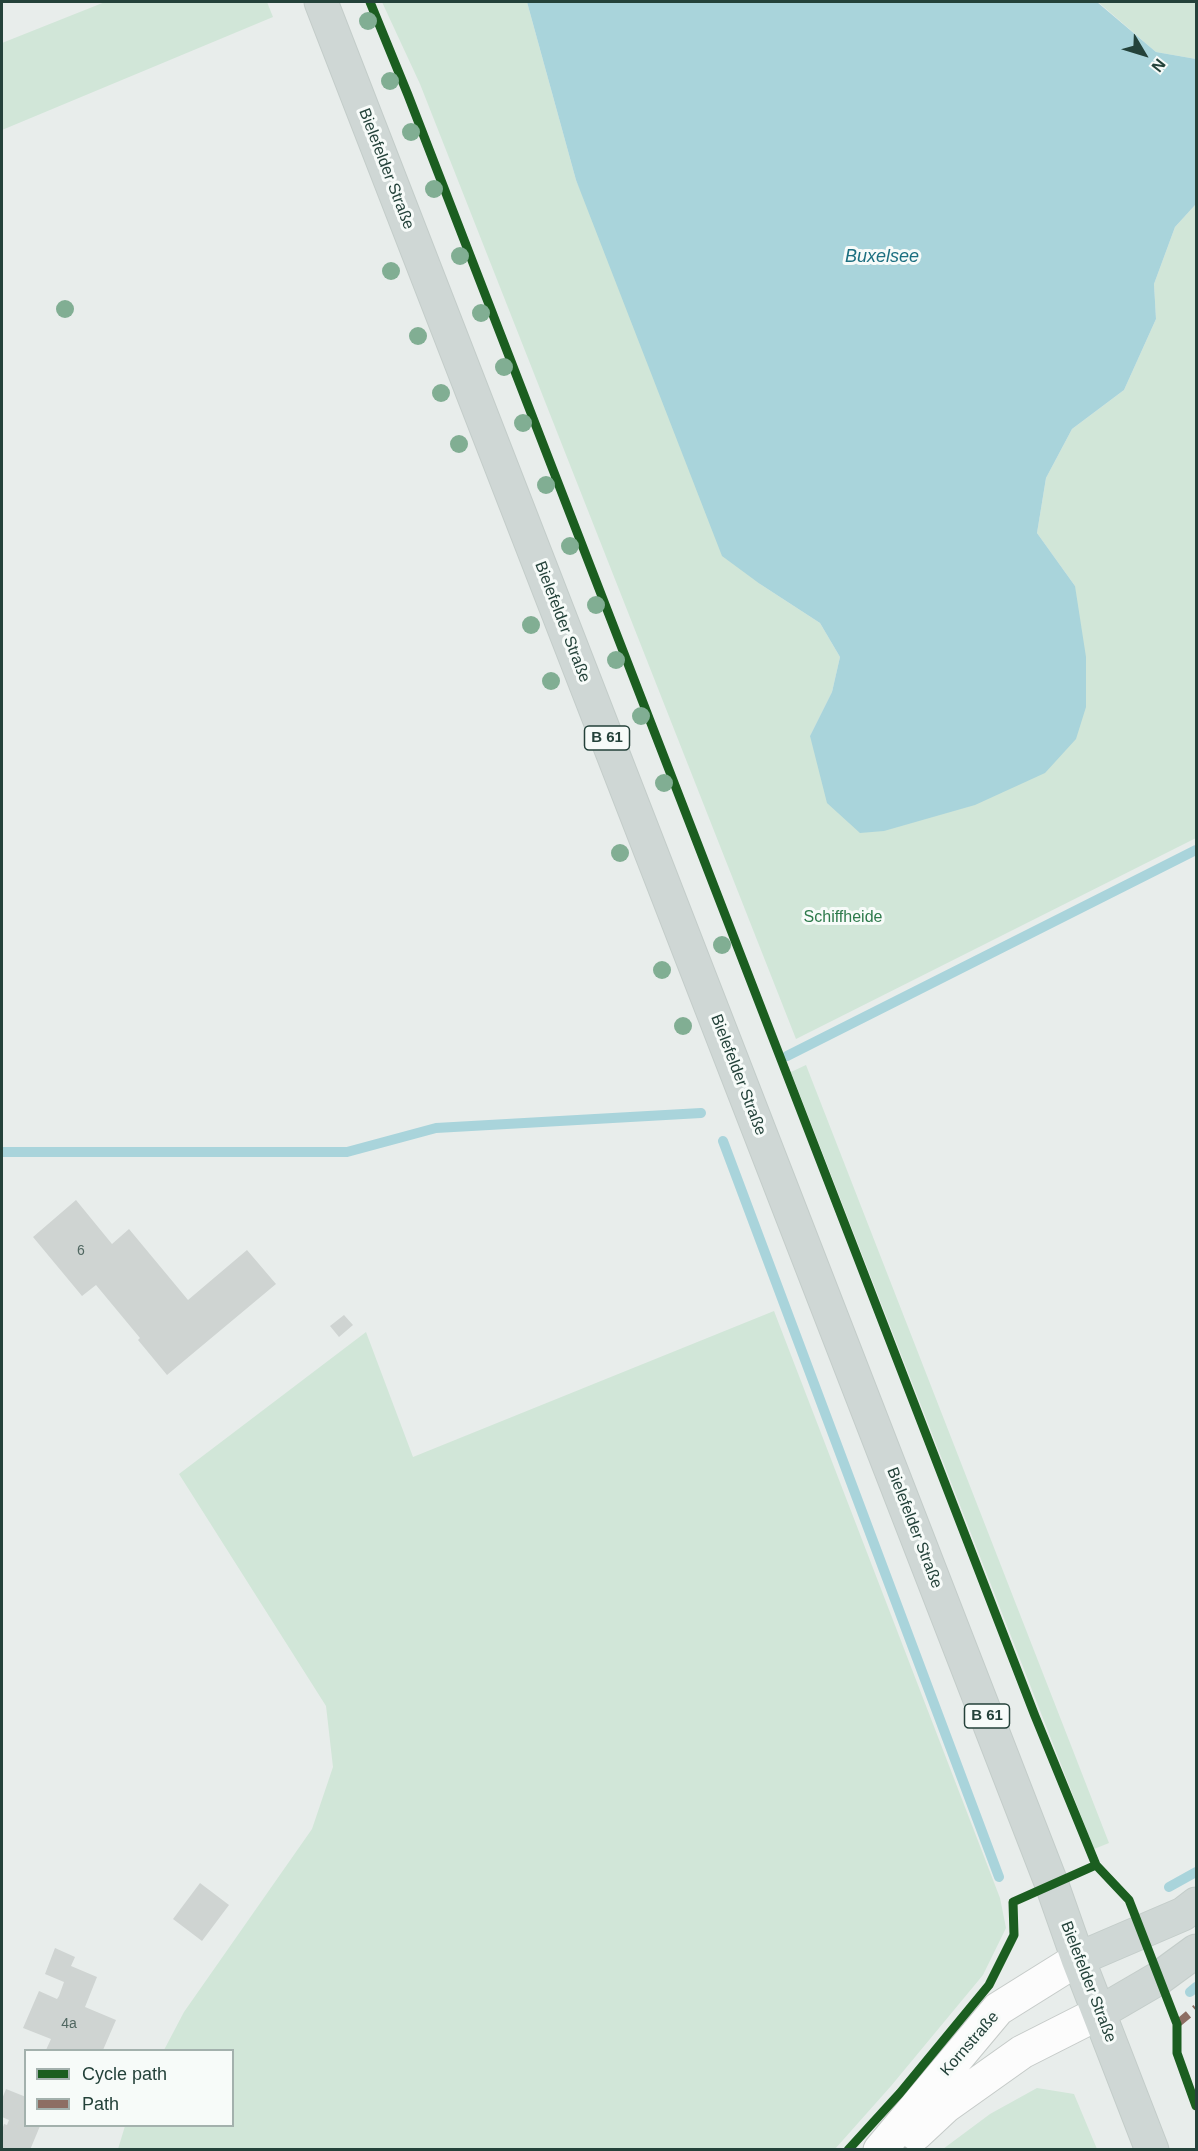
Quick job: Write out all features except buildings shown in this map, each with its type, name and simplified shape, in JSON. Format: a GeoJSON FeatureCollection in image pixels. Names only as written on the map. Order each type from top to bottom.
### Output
{"type":"FeatureCollection","features":[{"type":"Feature","properties":{"kind":"main road","name":"Bielefelder Straße"},"geometry":{"type":"LineString","coordinates":[[321,2],[1046,1868],[1078,1959],[1152,2150]]}},
{"type":"Feature","properties":{"kind":"main road"},"geometry":{"type":"LineString","coordinates":[[1078,1959],[1183,1914],[1197,1904]]}},
{"type":"Feature","properties":{"kind":"main road"},"geometry":{"type":"LineString","coordinates":[[1100,2013],[1159,1978],[1197,1951]]}},
{"type":"Feature","properties":{"kind":"street","name":"Kornstraße"},"geometry":{"type":"LineString","coordinates":[[880,2150],[998,2009],[1078,1959]]}},
{"type":"Feature","properties":{"kind":"street","name":"Kornstraße"},"geometry":{"type":"LineString","coordinates":[[900,2150],[946,2106],[1022,2052],[1100,2013]]}},
{"type":"Feature","properties":{"kind":"green space"},"geometry":{"type":"Polygon","coordinates":[[[105,2],[267,2],[273,17],[2,130],[2,43],[105,2]]]}},
{"type":"Feature","properties":{"kind":"green space","name":"Schiffheide"},"geometry":{"type":"Polygon","coordinates":[[[382,2],[527,2],[576,180],[760,584],[820,623],[840,657],[832,692],[810,736],[1075,586],[1037,533],[1046,478],[1072,429],[1124,390],[1156,319],[1154,284],[1175,227],[1196,204],[1196,838],[796,1039],[420,84],[382,2]]]}},
{"type":"Feature","properties":{"kind":"green space"},"geometry":{"type":"Polygon","coordinates":[[[1098,2],[1196,2],[1196,59],[1156,52],[1098,2]]]}},
{"type":"Feature","properties":{"kind":"green space"},"geometry":{"type":"Polygon","coordinates":[[[806,1065],[1109,1843],[1094,1849],[791,1072],[806,1065]]]}},
{"type":"Feature","properties":{"kind":"green space"},"geometry":{"type":"Polygon","coordinates":[[[774,1311],[1000,1898],[1006,1928],[983,1975],[891,2086],[835,2149],[118,2149],[125,2127],[234,2127],[234,2049],[165,2049],[184,2012],[312,1829],[333,1767],[326,1706],[179,1474],[366,1332],[413,1457],[774,1311]]]}},
{"type":"Feature","properties":{"kind":"green space"},"geometry":{"type":"Polygon","coordinates":[[[1037,2088],[1074,2094],[1097,2149],[943,2149],[990,2114],[1037,2088]]]}},
{"type":"Feature","properties":{"kind":"water","name":"Buxelsee"},"geometry":{"type":"Polygon","coordinates":[[[527,2],[1097,2],[1156,52],[1196,59],[1196,204],[1175,227],[1154,284],[1156,319],[1124,390],[1072,429],[1046,478],[1037,533],[1075,586],[1086,657],[1086,707],[1076,739],[1045,773],[975,805],[884,831],[860,833],[827,803],[810,736],[832,692],[840,657],[820,623],[722,556],[576,180],[527,2]]]}},
{"type":"Feature","properties":{"kind":"waterway"},"geometry":{"type":"LineString","coordinates":[[787,1056],[1196,850]]}},
{"type":"Feature","properties":{"kind":"waterway"},"geometry":{"type":"LineString","coordinates":[[2,1152],[347,1152],[436,1128],[701,1113]]}},
{"type":"Feature","properties":{"kind":"waterway"},"geometry":{"type":"LineString","coordinates":[[723,1141],[999,1877]]}},
{"type":"Feature","properties":{"kind":"waterway"},"geometry":{"type":"LineString","coordinates":[[1169,1887],[1196,1872]]}},
{"type":"Feature","properties":{"kind":"waterway"},"geometry":{"type":"LineString","coordinates":[[1190,1992],[1196,1987]]}},
{"type":"Feature","properties":{"kind":"marked path"},"geometry":{"type":"LineString","coordinates":[[1177,2024],[1196,2008]]}},
{"type":"Feature","properties":{"kind":"cycle path"},"geometry":{"type":"LineString","coordinates":[[370,2],[1035,1716],[1096,1865],[1129,1900],[1177,2024],[1177,2053],[1196,2106]]}},
{"type":"Feature","properties":{"kind":"cycle path"},"geometry":{"type":"LineString","coordinates":[[848,2150],[900,2093],[989,1985],[1014,1935],[1013,1902],[1096,1865]]}}]}
